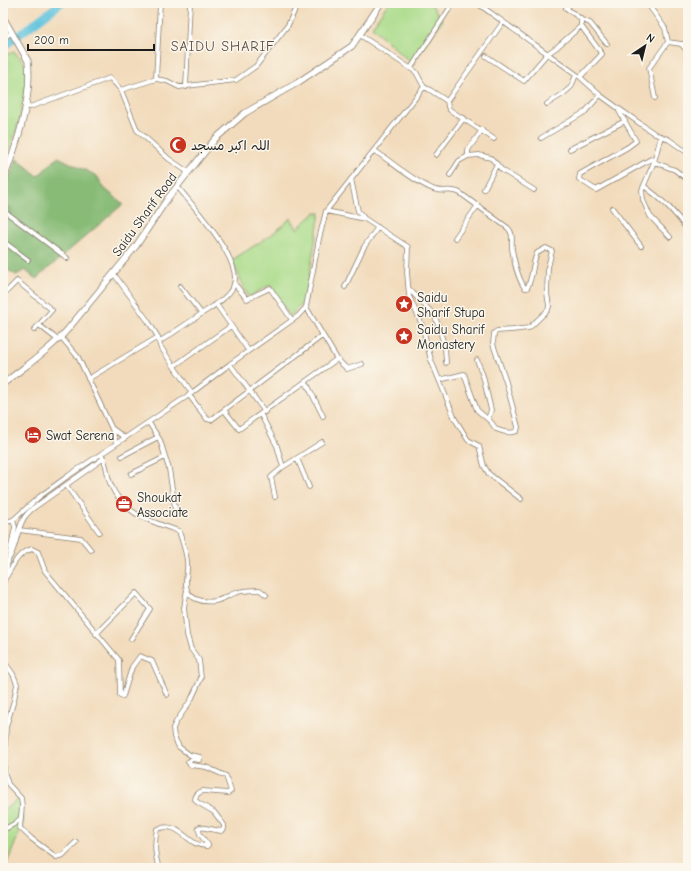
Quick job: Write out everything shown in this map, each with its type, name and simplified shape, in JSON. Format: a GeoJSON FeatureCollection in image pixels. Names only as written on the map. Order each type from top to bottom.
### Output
{"type":"FeatureCollection","features":[{"type":"Feature","properties":{"kind":"main road","name":"Saidu Sharif Road"},"geometry":{"type":"LineString","coordinates":[[38,359],[61,339],[103,289],[136,246],[168,198],[215,139],[245,113],[296,83],[352,46],[381,3]]}},
{"type":"Feature","properties":{"kind":"main road"},"geometry":{"type":"LineString","coordinates":[[3,17],[28,61],[29,69],[24,114],[3,181]]}},
{"type":"Feature","properties":{"kind":"main road"},"geometry":{"type":"LineString","coordinates":[[3,384],[38,359]]}},
{"type":"Feature","properties":{"kind":"main road"},"geometry":{"type":"LineString","coordinates":[[3,389],[38,359]]}},
{"type":"Feature","properties":{"kind":"street"},"geometry":{"type":"LineString","coordinates":[[156,79],[160,3]]}},
{"type":"Feature","properties":{"kind":"street"},"geometry":{"type":"LineString","coordinates":[[186,87],[190,3]]}},
{"type":"Feature","properties":{"kind":"street"},"geometry":{"type":"LineString","coordinates":[[121,90],[156,79],[167,81],[179,87],[236,80],[256,66],[288,25],[298,3]]}},
{"type":"Feature","properties":{"kind":"street"},"geometry":{"type":"LineString","coordinates":[[411,68],[453,3]]}},
{"type":"Feature","properties":{"kind":"street"},"geometry":{"type":"LineString","coordinates":[[477,3],[578,76],[618,108],[688,153]]}},
{"type":"Feature","properties":{"kind":"street"},"geometry":{"type":"LineString","coordinates":[[572,3],[566,8],[582,20],[590,23],[607,44]]}},
{"type":"Feature","properties":{"kind":"street"},"geometry":{"type":"LineString","coordinates":[[646,3],[665,28],[668,42],[649,68],[655,98]]}},
{"type":"Feature","properties":{"kind":"street"},"geometry":{"type":"LineString","coordinates":[[486,56],[524,81],[547,54],[581,26],[582,20]]}},
{"type":"Feature","properties":{"kind":"street"},"geometry":{"type":"LineString","coordinates":[[494,139],[450,110],[447,101],[503,22]]}},
{"type":"Feature","properties":{"kind":"street"},"geometry":{"type":"LineString","coordinates":[[547,104],[563,94],[578,76],[602,54],[581,26]]}},
{"type":"Feature","properties":{"kind":"street"},"geometry":{"type":"LineString","coordinates":[[3,39],[12,32]]}},
{"type":"Feature","properties":{"kind":"street"},"geometry":{"type":"LineString","coordinates":[[360,35],[411,68],[419,76],[424,87],[447,101]]}},
{"type":"Feature","properties":{"kind":"street"},"geometry":{"type":"LineString","coordinates":[[668,42],[688,45]]}},
{"type":"Feature","properties":{"kind":"street"},"geometry":{"type":"LineString","coordinates":[[682,45],[688,52]]}},
{"type":"Feature","properties":{"kind":"street"},"geometry":{"type":"LineString","coordinates":[[25,106],[30,107],[110,78],[121,90],[137,130],[169,159],[188,172]]}},
{"type":"Feature","properties":{"kind":"street"},"geometry":{"type":"LineString","coordinates":[[8,560],[13,553],[24,518],[32,509],[103,456],[116,443],[149,423],[190,394],[248,350],[298,316],[306,307],[318,239],[326,211],[375,151],[424,87]]}},
{"type":"Feature","properties":{"kind":"street"},"geometry":{"type":"LineString","coordinates":[[541,138],[585,112],[600,95]]}},
{"type":"Feature","properties":{"kind":"street"},"geometry":{"type":"LineString","coordinates":[[618,108],[636,139],[635,143],[580,174],[579,179],[596,190],[651,159],[654,162],[674,170],[688,180]]}},
{"type":"Feature","properties":{"kind":"street"},"geometry":{"type":"LineString","coordinates":[[436,155],[464,118]]}},
{"type":"Feature","properties":{"kind":"street"},"geometry":{"type":"LineString","coordinates":[[570,149],[625,121]]}},
{"type":"Feature","properties":{"kind":"street"},"geometry":{"type":"LineString","coordinates":[[468,156],[468,150],[482,130]]}},
{"type":"Feature","properties":{"kind":"street"},"geometry":{"type":"LineString","coordinates":[[661,136],[654,162],[642,194],[650,216],[670,237]]}},
{"type":"Feature","properties":{"kind":"street"},"geometry":{"type":"LineString","coordinates":[[375,151],[410,176],[433,190],[456,190],[478,205],[510,231],[512,234],[513,253],[517,269],[522,285],[525,288],[527,288],[529,284],[536,253],[546,248],[552,251],[548,267],[548,310],[529,328],[497,330],[493,336],[493,344],[506,382],[517,430],[513,433],[498,430],[477,410],[464,374],[439,380]]}},
{"type":"Feature","properties":{"kind":"street"},"geometry":{"type":"LineString","coordinates":[[450,175],[459,161],[468,156],[479,155],[491,158],[502,170],[534,190]]}},
{"type":"Feature","properties":{"kind":"street"},"geometry":{"type":"LineString","coordinates":[[484,189],[497,164]]}},
{"type":"Feature","properties":{"kind":"street"},"geometry":{"type":"LineString","coordinates":[[351,179],[358,211],[361,216],[408,247],[407,272],[409,296],[422,325],[431,360],[455,419],[468,440],[479,446],[484,466],[489,474],[521,499]]}},
{"type":"Feature","properties":{"kind":"street"},"geometry":{"type":"LineString","coordinates":[[159,342],[216,304],[229,292],[235,280],[233,266],[225,248],[177,186]]}},
{"type":"Feature","properties":{"kind":"street"},"geometry":{"type":"LineString","coordinates":[[644,186],[669,206],[680,218],[688,232]]}},
{"type":"Feature","properties":{"kind":"street"},"geometry":{"type":"LineString","coordinates":[[455,238],[478,205]]}},
{"type":"Feature","properties":{"kind":"street"},"geometry":{"type":"LineString","coordinates":[[612,208],[641,246]]}},
{"type":"Feature","properties":{"kind":"street"},"geometry":{"type":"LineString","coordinates":[[3,210],[67,258]]}},
{"type":"Feature","properties":{"kind":"street"},"geometry":{"type":"LineString","coordinates":[[326,211],[365,219]]}},
{"type":"Feature","properties":{"kind":"street"},"geometry":{"type":"LineString","coordinates":[[345,287],[364,247],[378,227]]}},
{"type":"Feature","properties":{"kind":"street"},"geometry":{"type":"LineString","coordinates":[[3,241],[28,260]]}},
{"type":"Feature","properties":{"kind":"street"},"geometry":{"type":"LineString","coordinates":[[114,274],[148,321],[190,394],[209,420],[250,392],[322,336]]}},
{"type":"Feature","properties":{"kind":"street"},"geometry":{"type":"LineString","coordinates":[[3,295],[17,281],[52,310],[34,330]]}},
{"type":"Feature","properties":{"kind":"street"},"geometry":{"type":"LineString","coordinates":[[234,283],[247,299],[270,288],[292,320]]}},
{"type":"Feature","properties":{"kind":"street"},"geometry":{"type":"LineString","coordinates":[[180,286],[201,314]]}},
{"type":"Feature","properties":{"kind":"street"},"geometry":{"type":"LineString","coordinates":[[409,289],[435,316],[445,347],[446,363]]}},
{"type":"Feature","properties":{"kind":"street"},"geometry":{"type":"LineString","coordinates":[[216,304],[248,350]]}},
{"type":"Feature","properties":{"kind":"street"},"geometry":{"type":"LineString","coordinates":[[306,307],[337,359],[347,369],[362,364]]}},
{"type":"Feature","properties":{"kind":"street"},"geometry":{"type":"LineString","coordinates":[[39,325],[61,339],[78,357],[112,429],[116,443]]}},
{"type":"Feature","properties":{"kind":"street"},"geometry":{"type":"LineString","coordinates":[[174,366],[231,326]]}},
{"type":"Feature","properties":{"kind":"street"},"geometry":{"type":"LineString","coordinates":[[88,379],[158,337]]}},
{"type":"Feature","properties":{"kind":"street"},"geometry":{"type":"LineString","coordinates":[[224,410],[239,429],[337,359]]}},
{"type":"Feature","properties":{"kind":"street"},"geometry":{"type":"LineString","coordinates":[[477,360],[492,410],[488,419]]}},
{"type":"Feature","properties":{"kind":"street"},"geometry":{"type":"LineString","coordinates":[[230,364],[263,413],[277,446],[282,467]]}},
{"type":"Feature","properties":{"kind":"street"},"geometry":{"type":"LineString","coordinates":[[306,382],[323,416]]}},
{"type":"Feature","properties":{"kind":"street"},"geometry":{"type":"LineString","coordinates":[[149,423],[158,437],[169,469],[176,514]]}},
{"type":"Feature","properties":{"kind":"street"},"geometry":{"type":"LineString","coordinates":[[112,429],[125,438]]}},
{"type":"Feature","properties":{"kind":"street"},"geometry":{"type":"LineString","coordinates":[[122,456],[158,437]]}},
{"type":"Feature","properties":{"kind":"street"},"geometry":{"type":"LineString","coordinates":[[275,497],[271,477],[282,467],[322,442]]}},
{"type":"Feature","properties":{"kind":"street"},"geometry":{"type":"LineString","coordinates":[[3,523],[13,520],[38,497],[103,456]]}},
{"type":"Feature","properties":{"kind":"street"},"geometry":{"type":"LineString","coordinates":[[103,456],[107,466],[109,481],[112,489],[117,498],[128,509],[137,515],[179,531],[186,554],[186,583],[190,595],[196,600],[204,601],[216,601],[237,592],[252,590],[260,590],[266,595]]}},
{"type":"Feature","properties":{"kind":"street"},"geometry":{"type":"LineString","coordinates":[[130,474],[164,457]]}},
{"type":"Feature","properties":{"kind":"street"},"geometry":{"type":"LineString","coordinates":[[297,458],[309,487]]}},
{"type":"Feature","properties":{"kind":"street"},"geometry":{"type":"LineString","coordinates":[[66,485],[99,532]]}},
{"type":"Feature","properties":{"kind":"street"},"geometry":{"type":"LineString","coordinates":[[3,586],[15,527],[13,520]]}},
{"type":"Feature","properties":{"kind":"street"},"geometry":{"type":"LineString","coordinates":[[19,530],[81,538],[90,550]]}},
{"type":"Feature","properties":{"kind":"street"},"geometry":{"type":"LineString","coordinates":[[4,580],[15,562],[24,552],[32,549],[38,552],[45,571],[119,660],[120,696],[123,696],[132,667],[140,656],[152,661],[167,695]]}},
{"type":"Feature","properties":{"kind":"street"},"geometry":{"type":"LineString","coordinates":[[159,868],[155,856],[154,844],[157,829],[167,827],[177,829],[194,842],[204,847],[207,846],[208,844],[200,834],[198,828],[222,830],[224,829],[224,825],[214,812],[197,802],[195,796],[203,791],[228,793],[231,791],[226,776],[206,767],[191,765],[188,762],[192,759],[199,760],[200,757],[190,755],[179,747],[174,737],[173,728],[191,700],[201,678],[199,660],[191,649],[187,635],[184,608],[187,589]]}},
{"type":"Feature","properties":{"kind":"street"},"geometry":{"type":"LineString","coordinates":[[96,634],[136,593],[150,609],[131,638]]}},
{"type":"Feature","properties":{"kind":"street"},"geometry":{"type":"LineString","coordinates":[[3,660],[13,674],[17,684],[6,726],[3,771],[8,784],[21,798],[22,806],[20,828],[25,834],[56,857],[63,855],[76,842]]}},
{"type":"Feature","properties":{"kind":"street"},"geometry":{"type":"LineString","coordinates":[[3,830],[21,818]]}},
{"type":"Feature","properties":{"kind":"green space"},"geometry":{"type":"Polygon","coordinates":[[[388,3],[430,3],[443,20],[411,63],[372,27],[388,3]]]}},
{"type":"Feature","properties":{"kind":"green space"},"geometry":{"type":"Polygon","coordinates":[[[14,51],[29,69],[19,122],[3,169],[3,57],[14,51]]]}},
{"type":"Feature","properties":{"kind":"green space"},"geometry":{"type":"Polygon","coordinates":[[[58,157],[97,176],[104,188],[123,204],[36,279],[25,270],[16,275],[3,267],[3,204],[13,211],[3,201],[3,192],[17,159],[38,176],[58,157]]]}},
{"type":"Feature","properties":{"kind":"green space"},"geometry":{"type":"Polygon","coordinates":[[[316,212],[320,213],[305,301],[290,316],[270,285],[248,297],[232,260],[271,235],[291,218],[297,229],[316,212]]]}},
{"type":"Feature","properties":{"kind":"green space"},"geometry":{"type":"Polygon","coordinates":[[[21,798],[23,824],[5,868],[3,868],[3,810],[21,798]]]}},
{"type":"Feature","properties":{"kind":"waterway"},"geometry":{"type":"LineString","coordinates":[[3,47],[61,3]]}},
{"type":"Feature","properties":{"kind":"place","name":"اللہ اکبر مسجد"},"geometry":{"type":"Point","coordinates":[178,145]}},
{"type":"Feature","properties":{"kind":"place","name":"Saidu Sharif Stupa"},"geometry":{"type":"Point","coordinates":[404,304]}},
{"type":"Feature","properties":{"kind":"place","name":"Saidu Sharif Monastery"},"geometry":{"type":"Point","coordinates":[404,336]}},
{"type":"Feature","properties":{"kind":"place","name":"Swat Serena"},"geometry":{"type":"Point","coordinates":[33,435]}},
{"type":"Feature","properties":{"kind":"place","name":"Shoukat Associate"},"geometry":{"type":"Point","coordinates":[124,504]}},
{"type":"Feature","properties":{"kind":"district","name":"SAIDU SHARIF"},"geometry":{"type":"Point","coordinates":[223,46]}}]}
